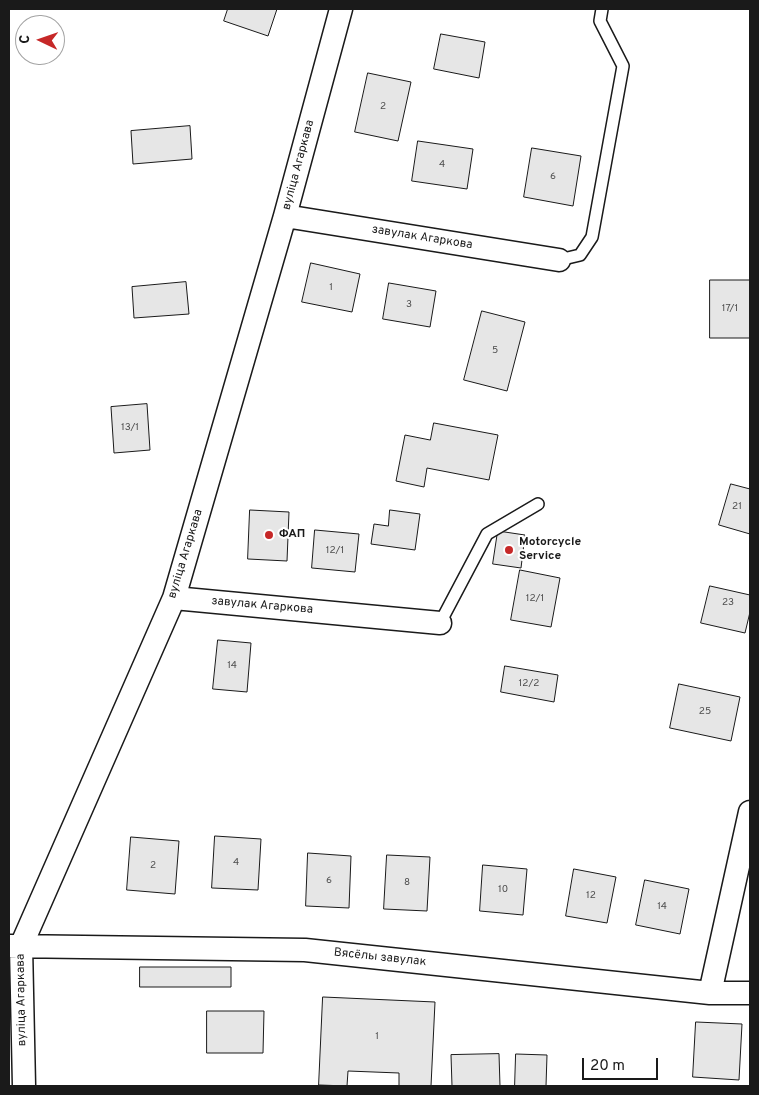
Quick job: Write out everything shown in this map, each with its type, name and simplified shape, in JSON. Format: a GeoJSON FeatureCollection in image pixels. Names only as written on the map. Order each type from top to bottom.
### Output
{"type":"FeatureCollection","features":[{"type":"Feature","properties":{"kind":"street","name":"вуліца Агаркава"},"geometry":{"type":"LineString","coordinates":[[24,1086],[15,946],[174,598],[285,216],[341,9]]}},
{"type":"Feature","properties":{"kind":"street","name":"завулак Агаркова"},"geometry":{"type":"LineString","coordinates":[[285,216],[559,260]]}},
{"type":"Feature","properties":{"kind":"street","name":"завулак Агаркова"},"geometry":{"type":"LineString","coordinates":[[174,598],[440,623]]}},
{"type":"Feature","properties":{"kind":"street"},"geometry":{"type":"LineString","coordinates":[[710,993],[750,812]]}},
{"type":"Feature","properties":{"kind":"street","name":"Вясёлы завулак"},"geometry":{"type":"LineString","coordinates":[[15,946],[305,950],[710,993],[750,993]]}},
{"type":"Feature","properties":{"kind":"lane"},"geometry":{"type":"LineString","coordinates":[[559,260],[580,255],[592,236],[623,66],[600,21],[602,9]]}},
{"type":"Feature","properties":{"kind":"lane"},"geometry":{"type":"LineString","coordinates":[[440,623],[487,534],[538,504]]}},
{"type":"Feature","properties":{"kind":"building"},"geometry":{"type":"Polygon","coordinates":[[[228,9],[277,9],[268,36],[224,21],[228,9]]]}},
{"type":"Feature","properties":{"kind":"building"},"geometry":{"type":"Polygon","coordinates":[[[441,34],[485,42],[479,78],[434,69],[441,34]]]}},
{"type":"Feature","properties":{"kind":"building"},"geometry":{"type":"Polygon","coordinates":[[[368,73],[411,82],[398,141],[355,132],[368,73]]]}},
{"type":"Feature","properties":{"kind":"building"},"geometry":{"type":"Polygon","coordinates":[[[190,126],[192,159],[133,164],[131,131],[190,126]]]}},
{"type":"Feature","properties":{"kind":"building"},"geometry":{"type":"Polygon","coordinates":[[[418,141],[473,149],[467,189],[412,181],[418,141]]]}},
{"type":"Feature","properties":{"kind":"building"},"geometry":{"type":"Polygon","coordinates":[[[532,148],[581,156],[573,206],[524,197],[532,148]]]}},
{"type":"Feature","properties":{"kind":"building"},"geometry":{"type":"Polygon","coordinates":[[[311,263],[360,274],[352,312],[302,302],[311,263]]]}},
{"type":"Feature","properties":{"kind":"building"},"geometry":{"type":"Polygon","coordinates":[[[710,280],[750,280],[750,338],[710,338],[710,280]]]}},
{"type":"Feature","properties":{"kind":"building"},"geometry":{"type":"Polygon","coordinates":[[[186,282],[189,314],[134,318],[132,287],[186,282]]]}},
{"type":"Feature","properties":{"kind":"building"},"geometry":{"type":"Polygon","coordinates":[[[389,283],[436,291],[430,327],[383,319],[389,283]]]}},
{"type":"Feature","properties":{"kind":"building"},"geometry":{"type":"Polygon","coordinates":[[[482,311],[525,322],[507,391],[464,380],[482,311]]]}},
{"type":"Feature","properties":{"kind":"building"},"geometry":{"type":"Polygon","coordinates":[[[147,404],[150,450],[114,453],[111,407],[147,404]]]}},
{"type":"Feature","properties":{"kind":"building"},"geometry":{"type":"Polygon","coordinates":[[[434,423],[498,435],[489,480],[427,468],[424,487],[396,481],[405,435],[430,440],[434,423]]]}},
{"type":"Feature","properties":{"kind":"building"},"geometry":{"type":"Polygon","coordinates":[[[731,484],[750,489],[750,534],[719,525],[731,484]]]}},
{"type":"Feature","properties":{"kind":"building","name":"ФАП"},"geometry":{"type":"Polygon","coordinates":[[[250,510],[289,512],[287,561],[248,559],[250,510]]]}},
{"type":"Feature","properties":{"kind":"building"},"geometry":{"type":"Polygon","coordinates":[[[390,510],[420,514],[415,550],[371,544],[374,524],[388,526],[390,510]]]}},
{"type":"Feature","properties":{"kind":"building"},"geometry":{"type":"Polygon","coordinates":[[[315,530],[359,534],[355,572],[312,568],[315,530]]]}},
{"type":"Feature","properties":{"kind":"building","name":"Motorcycle Service"},"geometry":{"type":"Polygon","coordinates":[[[498,531],[525,535],[521,568],[493,564],[498,531]]]}},
{"type":"Feature","properties":{"kind":"building"},"geometry":{"type":"Polygon","coordinates":[[[520,570],[560,578],[551,627],[511,620],[520,570]]]}},
{"type":"Feature","properties":{"kind":"building"},"geometry":{"type":"Polygon","coordinates":[[[710,586],[750,595],[750,612],[745,633],[701,623],[710,586]]]}},
{"type":"Feature","properties":{"kind":"building"},"geometry":{"type":"Polygon","coordinates":[[[218,640],[251,643],[247,692],[213,689],[218,640]]]}},
{"type":"Feature","properties":{"kind":"building"},"geometry":{"type":"Polygon","coordinates":[[[505,666],[558,675],[554,702],[501,692],[505,666]]]}},
{"type":"Feature","properties":{"kind":"building"},"geometry":{"type":"Polygon","coordinates":[[[679,684],[740,697],[731,741],[670,728],[679,684]]]}},
{"type":"Feature","properties":{"kind":"building"},"geometry":{"type":"Polygon","coordinates":[[[215,836],[261,839],[258,890],[212,888],[215,836]]]}},
{"type":"Feature","properties":{"kind":"building"},"geometry":{"type":"Polygon","coordinates":[[[131,837],[179,841],[175,894],[127,890],[131,837]]]}},
{"type":"Feature","properties":{"kind":"building"},"geometry":{"type":"Polygon","coordinates":[[[308,853],[351,856],[349,908],[306,906],[308,853]]]}},
{"type":"Feature","properties":{"kind":"building"},"geometry":{"type":"Polygon","coordinates":[[[387,855],[430,857],[427,911],[384,909],[387,855]]]}},
{"type":"Feature","properties":{"kind":"building"},"geometry":{"type":"Polygon","coordinates":[[[483,865],[527,869],[523,915],[480,911],[483,865]]]}},
{"type":"Feature","properties":{"kind":"building"},"geometry":{"type":"Polygon","coordinates":[[[574,869],[616,877],[607,923],[566,916],[574,869]]]}},
{"type":"Feature","properties":{"kind":"building"},"geometry":{"type":"Polygon","coordinates":[[[645,880],[689,889],[680,934],[636,925],[645,880]]]}},
{"type":"Feature","properties":{"kind":"building"},"geometry":{"type":"Polygon","coordinates":[[[140,967],[231,967],[231,987],[140,987],[140,967]]]}},
{"type":"Feature","properties":{"kind":"building"},"geometry":{"type":"Polygon","coordinates":[[[323,997],[435,1002],[431,1086],[399,1086],[399,1073],[348,1071],[347,1086],[319,1085],[323,997]]]}},
{"type":"Feature","properties":{"kind":"building"},"geometry":{"type":"Polygon","coordinates":[[[207,1011],[264,1011],[263,1053],[207,1053],[207,1011]]]}},
{"type":"Feature","properties":{"kind":"building"},"geometry":{"type":"Polygon","coordinates":[[[696,1022],[742,1024],[739,1080],[693,1077],[696,1022]]]}},
{"type":"Feature","properties":{"kind":"building"},"geometry":{"type":"Polygon","coordinates":[[[499,1054],[500,1086],[452,1086],[451,1055],[499,1054]]]}},
{"type":"Feature","properties":{"kind":"building"},"geometry":{"type":"Polygon","coordinates":[[[516,1054],[547,1055],[546,1086],[515,1086],[516,1054]]]}},
{"type":"Feature","properties":{"kind":"place","name":"ФАП"},"geometry":{"type":"Point","coordinates":[269,535]}},
{"type":"Feature","properties":{"kind":"place","name":"Motorcycle Service"},"geometry":{"type":"Point","coordinates":[509,550]}}]}
